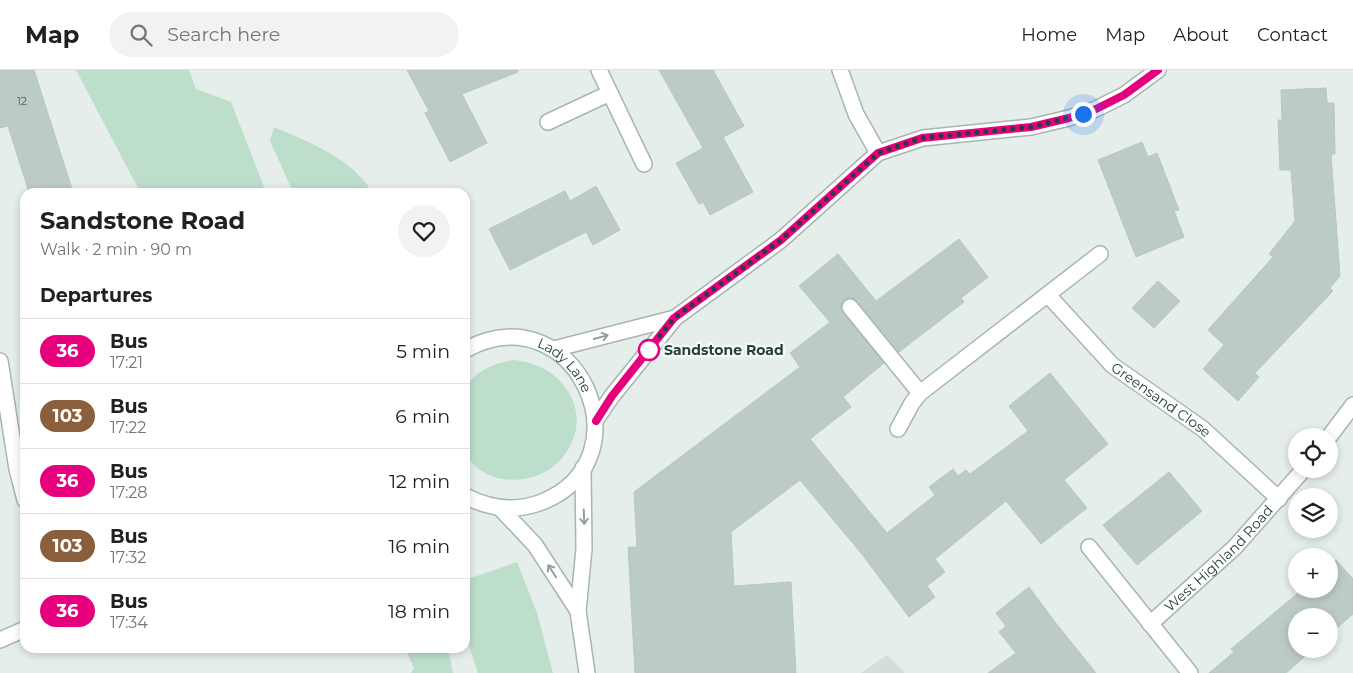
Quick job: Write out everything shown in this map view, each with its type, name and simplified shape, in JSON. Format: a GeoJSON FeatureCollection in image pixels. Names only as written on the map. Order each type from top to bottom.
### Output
{"type":"FeatureCollection","features":[{"type":"Feature","properties":{"kind":"street"},"geometry":{"type":"LineString","coordinates":[[599,70],[644,164]]}},
{"type":"Feature","properties":{"kind":"street"},"geometry":{"type":"LineString","coordinates":[[840,70],[856,114],[878,153]]}},
{"type":"Feature","properties":{"kind":"street"},"geometry":{"type":"LineString","coordinates":[[596,421],[612,396],[674,318],[781,240],[878,153],[922,138],[1031,127],[1069,118],[1096,109],[1124,95],[1158,70]]}},
{"type":"Feature","properties":{"kind":"street"},"geometry":{"type":"LineString","coordinates":[[548,122],[610,93]]}},
{"type":"Feature","properties":{"kind":"street"},"geometry":{"type":"LineString","coordinates":[[898,429],[912,403],[920,393],[1100,254]]}},
{"type":"Feature","properties":{"kind":"street","name":"Greensand Close"},"geometry":{"type":"LineString","coordinates":[[1048,294],[1112,365],[1202,429],[1279,499]]}},
{"type":"Feature","properties":{"kind":"street"},"geometry":{"type":"LineString","coordinates":[[850,307],[920,393]]}},
{"type":"Feature","properties":{"kind":"street"},"geometry":{"type":"LineString","coordinates":[[554,349],[674,318]]}},
{"type":"Feature","properties":{"kind":"street","name":"Lady Lane"},"geometry":{"type":"LineString","coordinates":[[470,348],[488,340],[511,337],[533,340],[554,349],[566,358],[584,380],[594,407],[596,421],[592,445],[583,468],[573,481],[547,500],[516,508],[500,508],[470,500]]}},
{"type":"Feature","properties":{"kind":"street"},"geometry":{"type":"LineString","coordinates":[[0,361],[20,481]]}},
{"type":"Feature","properties":{"kind":"street"},"geometry":{"type":"LineString","coordinates":[[1336,428],[1353,405]]}},
{"type":"Feature","properties":{"kind":"street","name":"Lady Lane"},"geometry":{"type":"LineString","coordinates":[[583,468],[584,542],[578,612],[587,673]]}},
{"type":"Feature","properties":{"kind":"street","name":"West Highland Road"},"geometry":{"type":"LineString","coordinates":[[1150,624],[1235,547],[1296,478]]}},
{"type":"Feature","properties":{"kind":"street","name":"Lady Lane"},"geometry":{"type":"LineString","coordinates":[[500,508],[535,545],[578,612]]}},
{"type":"Feature","properties":{"kind":"street","name":"West Highland Road"},"geometry":{"type":"LineString","coordinates":[[1089,546],[1190,673]]}},
{"type":"Feature","properties":{"kind":"street"},"geometry":{"type":"LineString","coordinates":[[0,640],[20,631]]}},
{"type":"Feature","properties":{"kind":"shaded area"},"geometry":{"type":"Polygon","coordinates":[[[887,655],[905,673],[861,673],[887,655]]]}},
{"type":"Feature","properties":{"kind":"green space"},"geometry":{"type":"Polygon","coordinates":[[[76,70],[189,70],[196,89],[231,102],[264,188],[138,188],[76,70]]]}},
{"type":"Feature","properties":{"kind":"green space"},"geometry":{"type":"Polygon","coordinates":[[[274,127],[315,145],[341,160],[369,188],[291,188],[270,141],[274,127]]]}},
{"type":"Feature","properties":{"kind":"green space"},"geometry":{"type":"Polygon","coordinates":[[[513,360],[531,363],[547,370],[560,381],[570,394],[575,408],[577,424],[573,441],[563,457],[553,467],[541,474],[513,480],[499,478],[486,473],[474,465],[470,459],[470,382],[479,373],[499,363],[513,360]]]}},
{"type":"Feature","properties":{"kind":"green space"},"geometry":{"type":"Polygon","coordinates":[[[517,562],[537,613],[553,673],[478,673],[470,649],[470,578],[517,562]]]}},
{"type":"Feature","properties":{"kind":"green space"},"geometry":{"type":"Polygon","coordinates":[[[407,653],[449,653],[453,673],[411,673],[414,668],[407,653]]]}},
{"type":"Feature","properties":{"kind":"building"},"geometry":{"type":"Polygon","coordinates":[[[0,70],[34,70],[72,188],[28,188],[8,126],[0,128],[0,70]]]}},
{"type":"Feature","properties":{"kind":"building"},"geometry":{"type":"Polygon","coordinates":[[[407,70],[517,70],[518,72],[462,94],[487,143],[450,162],[425,113],[429,111],[407,70]]]}},
{"type":"Feature","properties":{"kind":"building"},"geometry":{"type":"Polygon","coordinates":[[[659,70],[713,70],[744,126],[703,148],[659,70]]]}},
{"type":"Feature","properties":{"kind":"building"},"geometry":{"type":"Polygon","coordinates":[[[1326,88],[1327,103],[1334,103],[1335,154],[1331,154],[1340,276],[1330,288],[1333,291],[1255,373],[1259,377],[1238,401],[1203,369],[1224,345],[1208,330],[1273,257],[1269,254],[1295,221],[1291,170],[1280,170],[1278,120],[1282,120],[1281,90],[1326,88]]]}},
{"type":"Feature","properties":{"kind":"building"},"geometry":{"type":"Polygon","coordinates":[[[723,137],[753,192],[710,215],[703,202],[699,204],[676,163],[723,137]]]}},
{"type":"Feature","properties":{"kind":"building"},"geometry":{"type":"Polygon","coordinates":[[[1142,142],[1148,157],[1157,153],[1179,210],[1174,211],[1184,237],[1136,257],[1098,160],[1142,142]]]}},
{"type":"Feature","properties":{"kind":"building"},"geometry":{"type":"Polygon","coordinates":[[[596,186],[620,230],[593,245],[586,232],[510,270],[489,229],[565,191],[570,201],[596,186]]]}},
{"type":"Feature","properties":{"kind":"building"},"geometry":{"type":"Polygon","coordinates":[[[959,239],[988,277],[961,298],[964,302],[899,352],[857,301],[849,298],[844,300],[841,308],[843,313],[884,363],[843,397],[851,407],[810,439],[887,533],[935,495],[929,487],[953,469],[958,476],[966,470],[970,474],[1028,431],[1009,406],[1050,373],[1108,444],[1064,480],[1087,508],[1041,544],[1006,501],[935,559],[945,572],[927,586],[935,597],[909,617],[861,553],[800,480],[731,532],[734,586],[791,582],[796,673],[635,673],[628,547],[637,547],[634,492],[800,367],[790,353],[830,322],[799,286],[838,254],[876,301],[959,239]]]}},
{"type":"Feature","properties":{"kind":"building"},"geometry":{"type":"Polygon","coordinates":[[[1158,281],[1180,301],[1154,328],[1132,308],[1158,281]]]}},
{"type":"Feature","properties":{"kind":"building"},"geometry":{"type":"Polygon","coordinates":[[[1169,472],[1202,511],[1137,565],[1103,525],[1169,472]]]}},
{"type":"Feature","properties":{"kind":"building"},"geometry":{"type":"Polygon","coordinates":[[[1338,562],[1353,579],[1353,614],[1338,627],[1338,608],[1288,608],[1288,658],[1303,658],[1286,673],[1209,673],[1234,652],[1231,649],[1292,598],[1338,598],[1338,562]]]}},
{"type":"Feature","properties":{"kind":"building"},"geometry":{"type":"Polygon","coordinates":[[[1029,587],[1096,673],[988,673],[1016,653],[999,632],[1006,626],[996,613],[1029,587]]]}},
{"type":"Feature","properties":{"kind":"bus line","name":"36"},"geometry":{"type":"LineString","coordinates":[[596,421],[612,396],[674,318],[781,240],[878,153],[922,138],[1031,127],[1069,118],[1096,109],[1124,95],[1158,70]]}},
{"type":"Feature","properties":{"kind":"place","name":"Sandstone Road"},"geometry":{"type":"Point","coordinates":[649,350]}},
{"type":"Feature","properties":{"kind":"route"},"geometry":{"type":"LineString","coordinates":[[649,350],[674,318],[781,240],[878,153],[922,138],[1031,127],[1083,114]]}}]}
